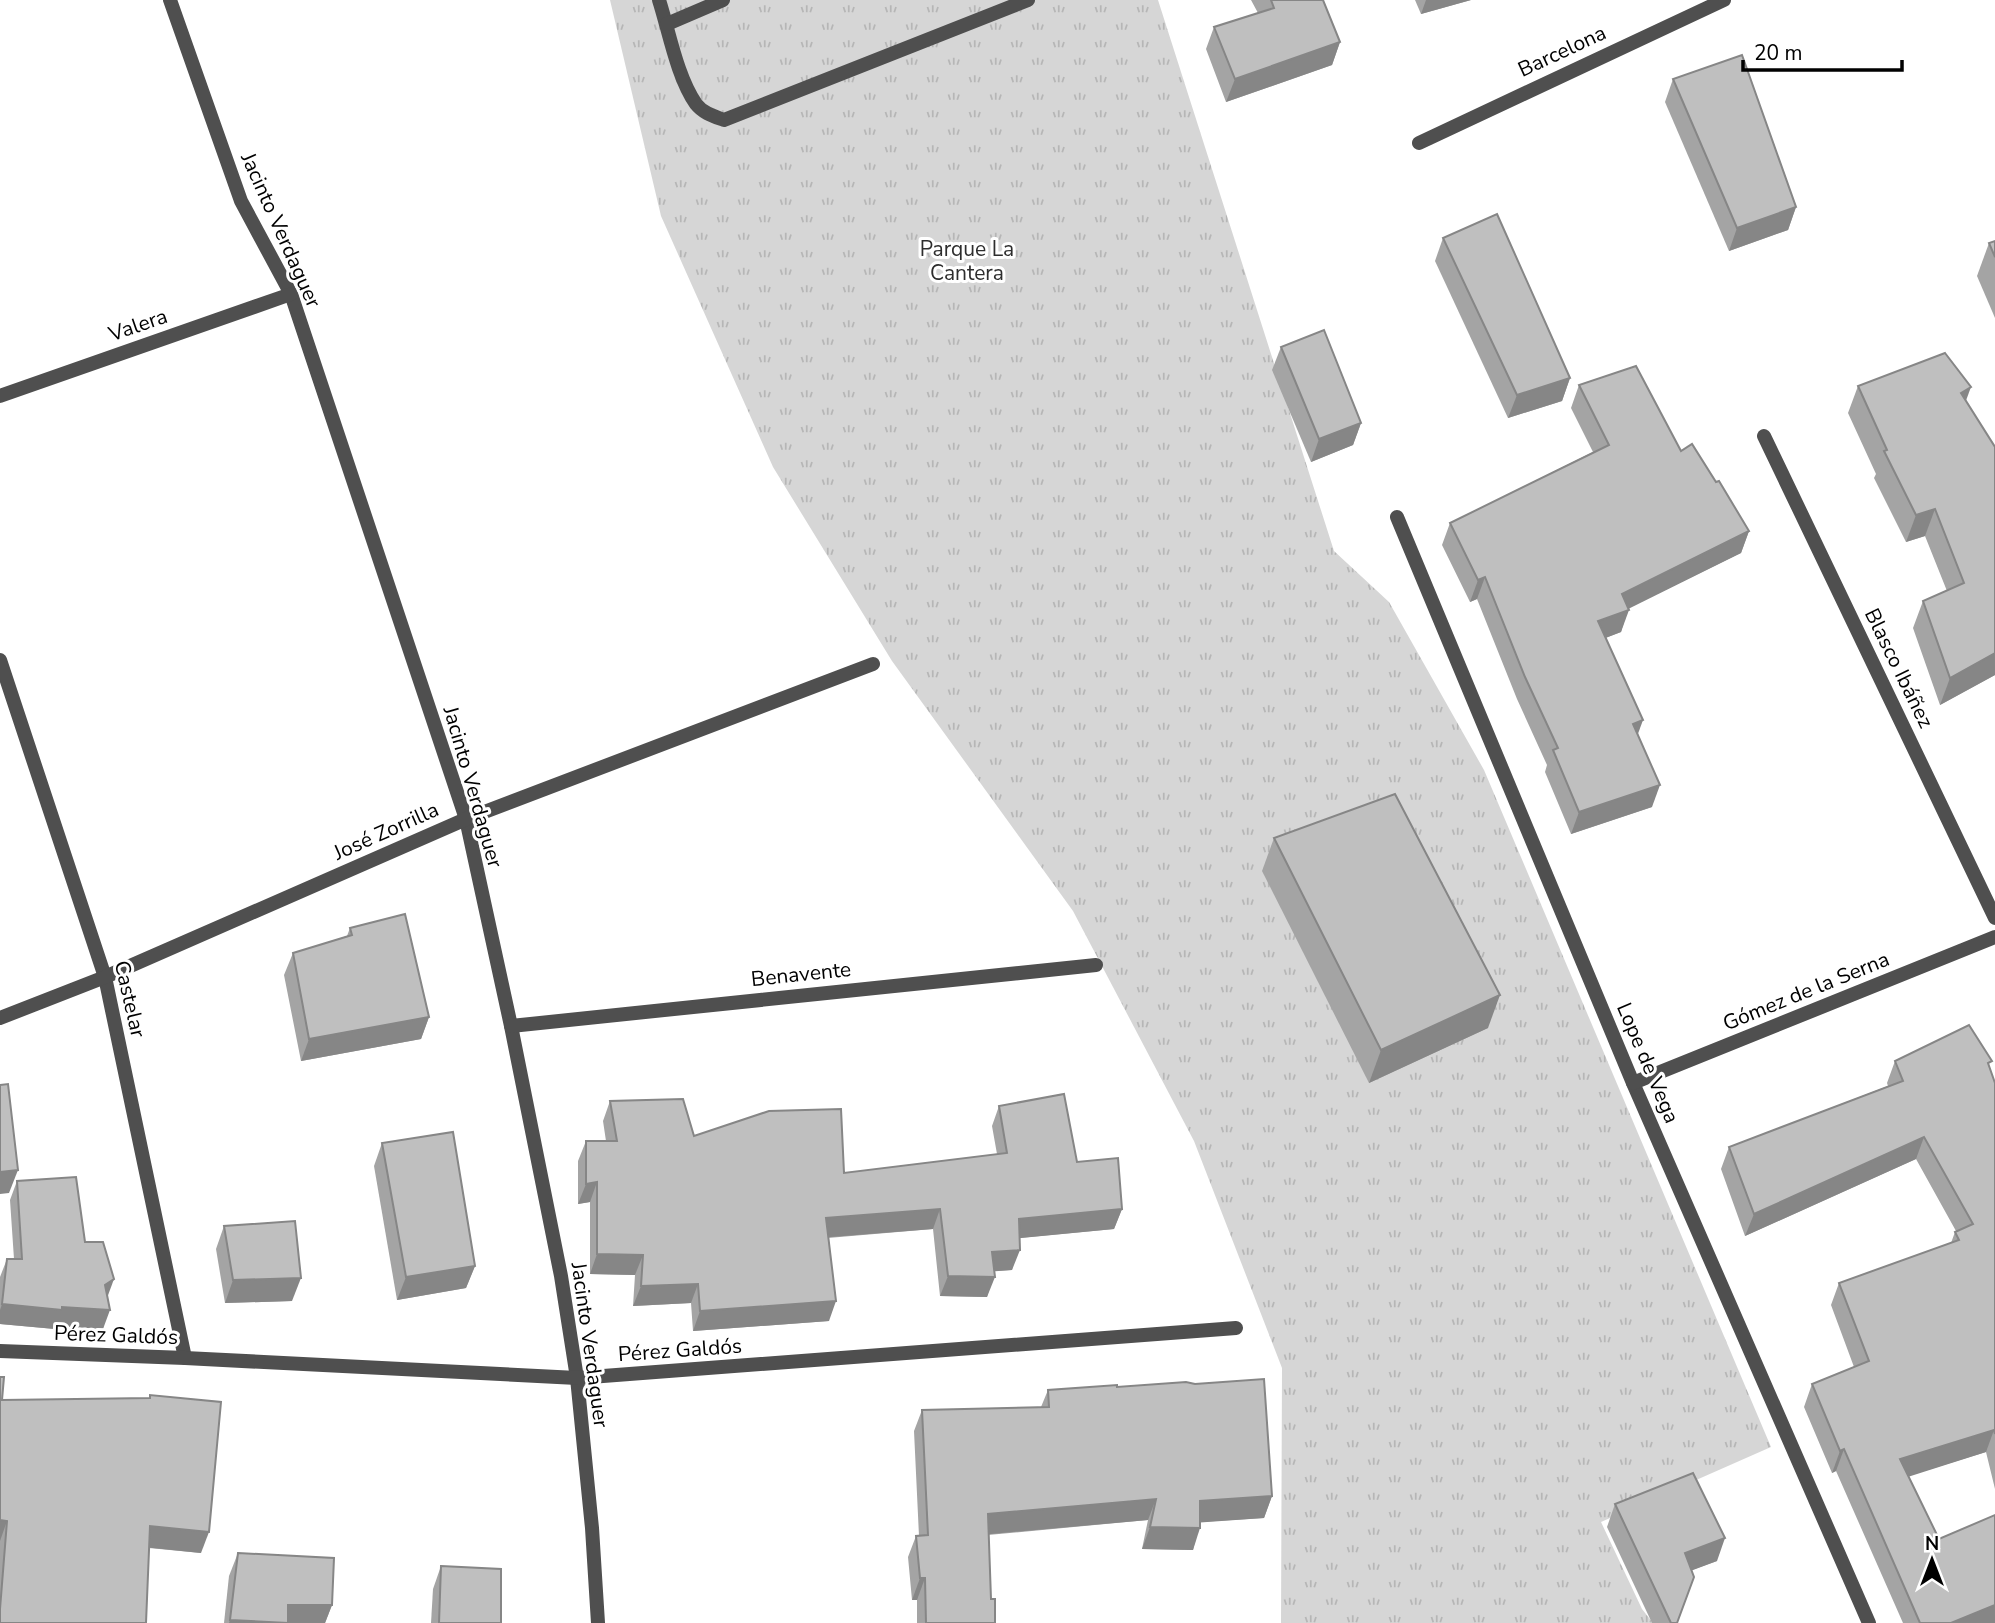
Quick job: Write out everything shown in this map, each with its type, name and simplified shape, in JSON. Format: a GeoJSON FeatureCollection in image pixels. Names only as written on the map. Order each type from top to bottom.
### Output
{"type":"FeatureCollection","features":[{"type":"Feature","properties":{"kind":"street","name":"Jacinto Verdaguer"},"geometry":{"type":"LineString","coordinates":[[170,0],[241,201],[291,294],[466,819],[561,1276],[593,1528],[598,1623]]}},
{"type":"Feature","properties":{"kind":"street"},"geometry":{"type":"LineString","coordinates":[[659,0],[684,79],[696,104],[708,115],[724,120],[1028,0]]}},
{"type":"Feature","properties":{"kind":"street"},"geometry":{"type":"LineString","coordinates":[[667,24],[723,0]]}},
{"type":"Feature","properties":{"kind":"street","name":"Barcelona"},"geometry":{"type":"LineString","coordinates":[[1419,143],[1724,0]]}},
{"type":"Feature","properties":{"kind":"street","name":"Valera"},"geometry":{"type":"LineString","coordinates":[[0,396],[291,294]]}},
{"type":"Feature","properties":{"kind":"street","name":"Blasco Ibáñez"},"geometry":{"type":"LineString","coordinates":[[1764,436],[1995,918]]}},
{"type":"Feature","properties":{"kind":"street","name":"Lope de Vega"},"geometry":{"type":"LineString","coordinates":[[1397,517],[1633,1083],[1868,1623]]}},
{"type":"Feature","properties":{"kind":"street","name":"Castelar"},"geometry":{"type":"LineString","coordinates":[[0,660],[105,977],[185,1358]]}},
{"type":"Feature","properties":{"kind":"street","name":"José Zorrilla"},"geometry":{"type":"LineString","coordinates":[[0,1018],[105,977],[466,819],[873,664]]}},
{"type":"Feature","properties":{"kind":"street","name":"Gómez de la Serna"},"geometry":{"type":"LineString","coordinates":[[1633,1083],[1995,937]]}},
{"type":"Feature","properties":{"kind":"street","name":"Benavente"},"geometry":{"type":"LineString","coordinates":[[511,1026],[1096,965]]}},
{"type":"Feature","properties":{"kind":"street","name":"Pérez Galdós"},"geometry":{"type":"LineString","coordinates":[[0,1351],[576,1378],[1236,1328]]}},
{"type":"Feature","properties":{"kind":"green space","name":"Parque La Cantera"},"geometry":{"type":"Polygon","coordinates":[[[610,0],[1158,0],[1334,551],[1389,602],[1484,770],[1771,1447],[1601,1522],[1642,1609],[1653,1623],[1281,1623],[1282,1368],[1194,1141],[1073,911],[892,661],[773,467],[661,216],[610,0]]]}},
{"type":"Feature","properties":{"kind":"building"},"geometry":{"type":"Polygon","coordinates":[[[1271,0],[1323,0],[1340,42],[1235,79],[1214,27],[1274,8],[1271,0]]]}},
{"type":"Feature","properties":{"kind":"building"},"geometry":{"type":"Polygon","coordinates":[[[1742,55],[1796,207],[1737,228],[1673,79],[1742,55]]]}},
{"type":"Feature","properties":{"kind":"building"},"geometry":{"type":"Polygon","coordinates":[[[1497,214],[1570,378],[1517,395],[1443,238],[1497,214]]]}},
{"type":"Feature","properties":{"kind":"building"},"geometry":{"type":"Polygon","coordinates":[[[1995,241],[1995,257],[1989,243],[1995,241]]]}},
{"type":"Feature","properties":{"kind":"building"},"geometry":{"type":"Polygon","coordinates":[[[1324,330],[1361,423],[1319,439],[1281,347],[1324,330]]]}},
{"type":"Feature","properties":{"kind":"building"},"geometry":{"type":"Polygon","coordinates":[[[1945,353],[1971,387],[1961,393],[1995,447],[1995,653],[1950,678],[1923,601],[1964,583],[1935,509],[1916,515],[1884,451],[1887,450],[1858,386],[1945,353]]]}},
{"type":"Feature","properties":{"kind":"building"},"geometry":{"type":"Polygon","coordinates":[[[1636,366],[1681,451],[1692,444],[1716,482],[1719,481],[1749,531],[1622,594],[1629,610],[1598,621],[1643,720],[1633,724],[1660,785],[1579,812],[1553,750],[1558,748],[1525,677],[1485,577],[1478,580],[1450,523],[1609,445],[1579,385],[1636,366]]]}},
{"type":"Feature","properties":{"kind":"building"},"geometry":{"type":"Polygon","coordinates":[[[1395,794],[1500,995],[1381,1050],[1274,838],[1395,794]]]}},
{"type":"Feature","properties":{"kind":"building"},"geometry":{"type":"Polygon","coordinates":[[[405,914],[429,1017],[309,1039],[293,953],[352,935],[350,928],[405,914]]]}},
{"type":"Feature","properties":{"kind":"building"},"geometry":{"type":"Polygon","coordinates":[[[1969,1025],[1992,1061],[1988,1063],[1995,1083],[1995,1434],[1994,1430],[1900,1459],[1939,1539],[1995,1515],[1995,1605],[1951,1623],[1920,1623],[1844,1449],[1840,1451],[1812,1384],[1869,1361],[1839,1283],[1959,1240],[1955,1232],[1973,1224],[1924,1137],[1754,1214],[1729,1147],[1903,1081],[1895,1061],[1969,1025]]]}},
{"type":"Feature","properties":{"kind":"building"},"geometry":{"type":"Polygon","coordinates":[[[8,1084],[18,1170],[0,1172],[0,1085],[8,1084]]]}},
{"type":"Feature","properties":{"kind":"building"},"geometry":{"type":"Polygon","coordinates":[[[1064,1094],[1077,1162],[1118,1158],[1122,1209],[1019,1219],[1020,1250],[992,1252],[995,1277],[948,1276],[940,1209],[826,1218],[836,1301],[700,1311],[698,1284],[641,1286],[643,1255],[597,1254],[597,1182],[586,1184],[586,1141],[617,1141],[610,1101],[683,1099],[694,1136],[769,1111],[841,1109],[844,1173],[1007,1153],[999,1106],[1064,1094]]]}},
{"type":"Feature","properties":{"kind":"building"},"geometry":{"type":"Polygon","coordinates":[[[453,1132],[475,1266],[406,1277],[382,1143],[453,1132]]]}},
{"type":"Feature","properties":{"kind":"building"},"geometry":{"type":"Polygon","coordinates":[[[76,1177],[85,1242],[103,1242],[114,1279],[105,1285],[110,1310],[62,1307],[62,1310],[2,1304],[7,1259],[22,1259],[17,1181],[76,1177]]]}},
{"type":"Feature","properties":{"kind":"building"},"geometry":{"type":"Polygon","coordinates":[[[295,1221],[301,1278],[233,1280],[224,1226],[295,1221]]]}},
{"type":"Feature","properties":{"kind":"building"},"geometry":{"type":"Polygon","coordinates":[[[0,1377],[4,1377],[2,1400],[150,1398],[150,1395],[221,1402],[209,1532],[150,1526],[146,1623],[0,1623],[7,1521],[0,1520],[0,1377]]]}},
{"type":"Feature","properties":{"kind":"building"},"geometry":{"type":"Polygon","coordinates":[[[1264,1379],[1272,1496],[1200,1501],[1200,1528],[1150,1527],[1156,1499],[988,1514],[991,1599],[995,1599],[995,1623],[926,1623],[925,1578],[920,1578],[916,1536],[928,1535],[922,1410],[1049,1407],[1048,1390],[1264,1379]]]}},
{"type":"Feature","properties":{"kind":"building"},"geometry":{"type":"Polygon","coordinates":[[[1693,1473],[1725,1538],[1685,1553],[1694,1577],[1677,1623],[1671,1623],[1615,1504],[1693,1473]]]}},
{"type":"Feature","properties":{"kind":"building"},"geometry":{"type":"Polygon","coordinates":[[[238,1553],[334,1558],[332,1605],[288,1605],[288,1623],[230,1620],[238,1553]]]}},
{"type":"Feature","properties":{"kind":"building"},"geometry":{"type":"Polygon","coordinates":[[[441,1566],[501,1569],[501,1623],[439,1623],[441,1566]]]}}]}
